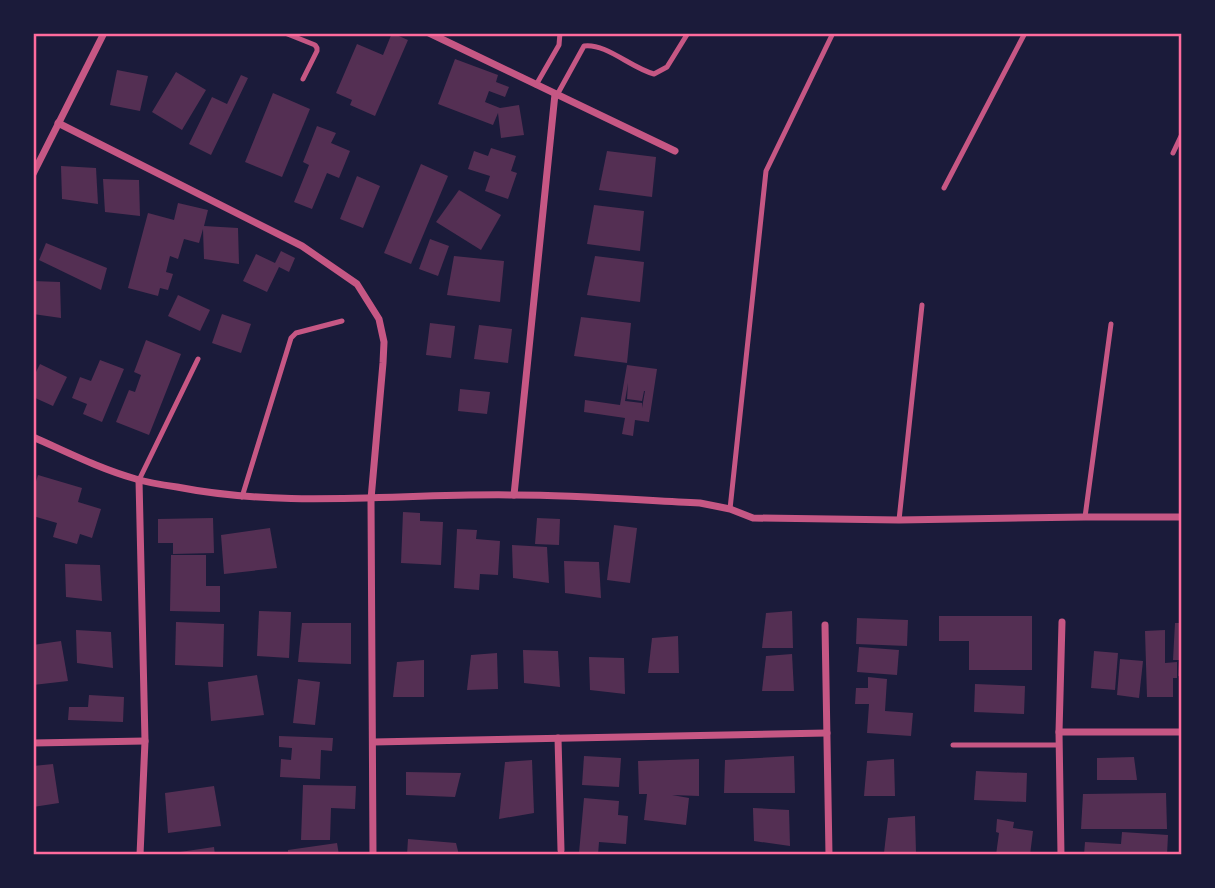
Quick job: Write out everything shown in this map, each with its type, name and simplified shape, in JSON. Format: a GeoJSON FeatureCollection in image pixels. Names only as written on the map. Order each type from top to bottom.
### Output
{"type":"FeatureCollection","features":[{"type":"Feature","properties":{"kind":"street"},"geometry":{"type":"LineString","coordinates":[[33,174],[104,33]]}},
{"type":"Feature","properties":{"kind":"street"},"geometry":{"type":"LineString","coordinates":[[429,33],[675,151]]}},
{"type":"Feature","properties":{"kind":"street"},"geometry":{"type":"LineString","coordinates":[[514,495],[556,95]]}},
{"type":"Feature","properties":{"kind":"street"},"geometry":{"type":"LineString","coordinates":[[58,123],[302,246],[357,284],[379,319],[384,342],[371,499],[373,855]]}},
{"type":"Feature","properties":{"kind":"street"},"geometry":{"type":"LineString","coordinates":[[33,437],[106,470],[139,480],[196,491],[242,496],[371,499],[514,495],[700,503],[730,509],[754,518],[899,520],[1182,517]]}},
{"type":"Feature","properties":{"kind":"street"},"geometry":{"type":"LineString","coordinates":[[139,480],[145,741],[140,855]]}},
{"type":"Feature","properties":{"kind":"street"},"geometry":{"type":"LineString","coordinates":[[1061,855],[1059,732],[1062,622]]}},
{"type":"Feature","properties":{"kind":"street"},"geometry":{"type":"LineString","coordinates":[[825,625],[829,855]]}},
{"type":"Feature","properties":{"kind":"street"},"geometry":{"type":"LineString","coordinates":[[1059,732],[1182,732]]}},
{"type":"Feature","properties":{"kind":"street"},"geometry":{"type":"LineString","coordinates":[[373,742],[827,733]]}},
{"type":"Feature","properties":{"kind":"street"},"geometry":{"type":"LineString","coordinates":[[558,738],[561,850]]}},
{"type":"Feature","properties":{"kind":"street"},"geometry":{"type":"LineString","coordinates":[[33,743],[145,741]]}},
{"type":"Feature","properties":{"kind":"lane"},"geometry":{"type":"LineString","coordinates":[[285,33],[317,48],[303,79]]}},
{"type":"Feature","properties":{"kind":"lane"},"geometry":{"type":"LineString","coordinates":[[536,85],[559,46],[560,33]]}},
{"type":"Feature","properties":{"kind":"lane"},"geometry":{"type":"LineString","coordinates":[[556,95],[584,46],[598,46],[643,71],[654,74],[667,67],[688,33]]}},
{"type":"Feature","properties":{"kind":"lane"},"geometry":{"type":"LineString","coordinates":[[730,509],[766,172],[833,33]]}},
{"type":"Feature","properties":{"kind":"lane"},"geometry":{"type":"LineString","coordinates":[[944,188],[1025,33]]}},
{"type":"Feature","properties":{"kind":"lane"},"geometry":{"type":"LineString","coordinates":[[1173,153],[1182,134]]}},
{"type":"Feature","properties":{"kind":"lane"},"geometry":{"type":"LineString","coordinates":[[899,520],[922,306]]}},
{"type":"Feature","properties":{"kind":"lane"},"geometry":{"type":"LineString","coordinates":[[242,496],[291,338],[296,333],[342,321]]}},
{"type":"Feature","properties":{"kind":"lane"},"geometry":{"type":"LineString","coordinates":[[1085,517],[1111,324]]}},
{"type":"Feature","properties":{"kind":"lane"},"geometry":{"type":"LineString","coordinates":[[139,480],[198,359]]}},
{"type":"Feature","properties":{"kind":"lane"},"geometry":{"type":"LineString","coordinates":[[953,746],[1059,746]]}},
{"type":"Feature","properties":{"kind":"building"},"geometry":{"type":"Polygon","coordinates":[[[392,33],[408,40],[375,116],[350,105],[352,100],[336,93],[357,44],[383,55],[392,33]]]}},
{"type":"Feature","properties":{"kind":"building"},"geometry":{"type":"Polygon","coordinates":[[[455,59],[498,75],[496,82],[509,87],[505,97],[489,91],[485,102],[500,108],[519,105],[524,135],[501,138],[498,113],[493,125],[438,104],[455,59]]]}},
{"type":"Feature","properties":{"kind":"building"},"geometry":{"type":"Polygon","coordinates":[[[117,70],[148,76],[140,111],[110,105],[117,70]]]}},
{"type":"Feature","properties":{"kind":"building"},"geometry":{"type":"Polygon","coordinates":[[[176,72],[206,90],[182,130],[152,112],[176,72]]]}},
{"type":"Feature","properties":{"kind":"building"},"geometry":{"type":"Polygon","coordinates":[[[241,75],[248,78],[211,155],[189,144],[212,97],[227,104],[241,75]]]}},
{"type":"Feature","properties":{"kind":"building"},"geometry":{"type":"Polygon","coordinates":[[[273,93],[310,109],[282,177],[245,162],[273,93]]]}},
{"type":"Feature","properties":{"kind":"building"},"geometry":{"type":"Polygon","coordinates":[[[317,126],[336,133],[331,143],[350,151],[339,178],[327,173],[312,209],[294,202],[309,165],[303,162],[317,126]]]}},
{"type":"Feature","properties":{"kind":"building"},"geometry":{"type":"Polygon","coordinates":[[[491,148],[516,156],[511,171],[517,173],[508,199],[485,191],[490,176],[468,169],[474,151],[488,156],[491,148]]]}},
{"type":"Feature","properties":{"kind":"building"},"geometry":{"type":"Polygon","coordinates":[[[607,151],[656,157],[652,197],[599,190],[607,151]]]}},
{"type":"Feature","properties":{"kind":"building"},"geometry":{"type":"Polygon","coordinates":[[[421,164],[448,176],[411,264],[384,253],[421,164]]]}},
{"type":"Feature","properties":{"kind":"building"},"geometry":{"type":"Polygon","coordinates":[[[61,166],[96,168],[98,204],[62,199],[61,166]]]}},
{"type":"Feature","properties":{"kind":"building"},"geometry":{"type":"Polygon","coordinates":[[[357,176],[380,186],[363,228],[340,219],[357,176]]]}},
{"type":"Feature","properties":{"kind":"building"},"geometry":{"type":"Polygon","coordinates":[[[103,179],[139,180],[140,216],[105,212],[103,179]]]}},
{"type":"Feature","properties":{"kind":"building"},"geometry":{"type":"Polygon","coordinates":[[[459,190],[501,215],[481,250],[436,222],[459,190]]]}},
{"type":"Feature","properties":{"kind":"building"},"geometry":{"type":"Polygon","coordinates":[[[178,203],[208,210],[204,226],[238,228],[239,264],[204,259],[203,229],[199,243],[184,239],[178,259],[170,256],[166,272],[173,274],[168,290],[160,288],[158,296],[128,288],[148,213],[174,220],[178,203]]]}},
{"type":"Feature","properties":{"kind":"building"},"geometry":{"type":"Polygon","coordinates":[[[594,205],[644,211],[640,251],[587,244],[594,205]]]}},
{"type":"Feature","properties":{"kind":"building"},"geometry":{"type":"Polygon","coordinates":[[[430,239],[449,246],[438,276],[419,269],[430,239]]]}},
{"type":"Feature","properties":{"kind":"building"},"geometry":{"type":"Polygon","coordinates":[[[46,243],[107,268],[101,290],[39,260],[46,243]]]}},
{"type":"Feature","properties":{"kind":"building"},"geometry":{"type":"Polygon","coordinates":[[[281,251],[295,258],[289,272],[279,267],[267,292],[243,281],[256,254],[275,263],[281,251]]]}},
{"type":"Feature","properties":{"kind":"building"},"geometry":{"type":"Polygon","coordinates":[[[454,256],[504,261],[500,302],[447,295],[454,256]]]}},
{"type":"Feature","properties":{"kind":"building"},"geometry":{"type":"Polygon","coordinates":[[[595,256],[644,262],[640,302],[587,295],[595,256]]]}},
{"type":"Feature","properties":{"kind":"building"},"geometry":{"type":"Polygon","coordinates":[[[33,281],[60,282],[61,318],[33,314],[33,281]]]}},
{"type":"Feature","properties":{"kind":"building"},"geometry":{"type":"Polygon","coordinates":[[[178,295],[210,310],[200,331],[168,316],[178,295]]]}},
{"type":"Feature","properties":{"kind":"building"},"geometry":{"type":"Polygon","coordinates":[[[222,314],[251,324],[241,353],[212,343],[222,314]]]}},
{"type":"Feature","properties":{"kind":"building"},"geometry":{"type":"Polygon","coordinates":[[[581,317],[631,323],[627,363],[574,356],[581,317]]]}},
{"type":"Feature","properties":{"kind":"building"},"geometry":{"type":"Polygon","coordinates":[[[430,323],[455,326],[451,358],[426,355],[430,323]]]}},
{"type":"Feature","properties":{"kind":"building"},"geometry":{"type":"Polygon","coordinates":[[[479,325],[512,329],[508,363],[474,359],[479,325]]]}},
{"type":"Feature","properties":{"kind":"building"},"geometry":{"type":"Polygon","coordinates":[[[146,340],[181,354],[149,435],[116,422],[129,390],[135,392],[141,375],[134,372],[146,340]]]}},
{"type":"Feature","properties":{"kind":"building"},"geometry":{"type":"Polygon","coordinates":[[[100,360],[124,369],[102,422],[83,414],[87,404],[72,398],[80,377],[91,381],[100,360]]]}},
{"type":"Feature","properties":{"kind":"building"},"geometry":{"type":"Polygon","coordinates":[[[40,364],[67,377],[53,406],[33,397],[33,378],[40,364]]]}},
{"type":"Feature","properties":{"kind":"building"},"geometry":{"type":"Polygon","coordinates":[[[627,365],[657,369],[649,422],[635,420],[633,436],[622,434],[625,418],[584,412],[585,400],[620,405],[627,365]],[[628,383],[625,401],[642,403],[642,408],[645,391],[642,401],[627,399],[628,383]]]}},
{"type":"Feature","properties":{"kind":"building"},"geometry":{"type":"Polygon","coordinates":[[[460,389],[490,392],[487,414],[458,411],[460,389]]]}},
{"type":"Feature","properties":{"kind":"building"},"geometry":{"type":"Polygon","coordinates":[[[38,475],[82,488],[78,502],[101,509],[92,538],[80,534],[77,544],[53,537],[57,523],[33,516],[33,491],[38,475]]]}},
{"type":"Feature","properties":{"kind":"building"},"geometry":{"type":"Polygon","coordinates":[[[403,512],[420,513],[420,521],[443,522],[441,565],[401,563],[403,512]]]}},
{"type":"Feature","properties":{"kind":"building"},"geometry":{"type":"Polygon","coordinates":[[[213,518],[214,553],[173,554],[173,543],[158,543],[158,519],[213,518]]]}},
{"type":"Feature","properties":{"kind":"building"},"geometry":{"type":"Polygon","coordinates":[[[537,518],[560,519],[559,545],[535,544],[537,518]]]}},
{"type":"Feature","properties":{"kind":"building"},"geometry":{"type":"Polygon","coordinates":[[[614,525],[637,528],[630,583],[607,580],[614,525]]]}},
{"type":"Feature","properties":{"kind":"building"},"geometry":{"type":"Polygon","coordinates":[[[270,528],[277,568],[224,574],[221,535],[270,528]]]}},
{"type":"Feature","properties":{"kind":"building"},"geometry":{"type":"Polygon","coordinates":[[[457,529],[477,530],[476,539],[500,541],[498,575],[480,574],[479,590],[454,588],[457,529]]]}},
{"type":"Feature","properties":{"kind":"building"},"geometry":{"type":"Polygon","coordinates":[[[512,545],[547,547],[549,583],[513,578],[512,545]]]}},
{"type":"Feature","properties":{"kind":"building"},"geometry":{"type":"Polygon","coordinates":[[[171,555],[206,555],[206,586],[220,586],[220,612],[170,611],[171,555]]]}},
{"type":"Feature","properties":{"kind":"building"},"geometry":{"type":"Polygon","coordinates":[[[564,561],[599,562],[601,598],[565,593],[564,561]]]}},
{"type":"Feature","properties":{"kind":"building"},"geometry":{"type":"Polygon","coordinates":[[[65,564],[100,565],[102,601],[66,597],[65,564]]]}},
{"type":"Feature","properties":{"kind":"building"},"geometry":{"type":"Polygon","coordinates":[[[259,611],[291,612],[289,658],[257,656],[259,611]]]}},
{"type":"Feature","properties":{"kind":"building"},"geometry":{"type":"Polygon","coordinates":[[[792,611],[793,648],[762,648],[766,613],[792,611]]]}},
{"type":"Feature","properties":{"kind":"building"},"geometry":{"type":"Polygon","coordinates":[[[939,616],[1032,616],[1032,670],[969,670],[969,641],[939,641],[939,616]]]}},
{"type":"Feature","properties":{"kind":"building"},"geometry":{"type":"Polygon","coordinates":[[[857,618],[908,620],[907,646],[856,644],[857,618]]]}},
{"type":"Feature","properties":{"kind":"building"},"geometry":{"type":"Polygon","coordinates":[[[176,622],[224,624],[223,667],[175,665],[176,622]]]}},
{"type":"Feature","properties":{"kind":"building"},"geometry":{"type":"Polygon","coordinates":[[[302,623],[351,623],[351,664],[298,662],[302,623]]]}},
{"type":"Feature","properties":{"kind":"building"},"geometry":{"type":"Polygon","coordinates":[[[1175,623],[1182,623],[1182,677],[1178,676],[1179,660],[1173,660],[1175,623]]]}},
{"type":"Feature","properties":{"kind":"building"},"geometry":{"type":"Polygon","coordinates":[[[76,630],[111,632],[113,668],[77,663],[76,630]]]}},
{"type":"Feature","properties":{"kind":"building"},"geometry":{"type":"Polygon","coordinates":[[[1165,630],[1165,663],[1177,662],[1177,678],[1173,678],[1173,697],[1147,697],[1145,631],[1165,630]]]}},
{"type":"Feature","properties":{"kind":"building"},"geometry":{"type":"Polygon","coordinates":[[[678,636],[679,673],[648,673],[652,638],[678,636]]]}},
{"type":"Feature","properties":{"kind":"building"},"geometry":{"type":"Polygon","coordinates":[[[61,641],[68,681],[33,685],[33,645],[61,641]]]}},
{"type":"Feature","properties":{"kind":"building"},"geometry":{"type":"Polygon","coordinates":[[[859,647],[899,650],[897,675],[857,672],[859,647]]]}},
{"type":"Feature","properties":{"kind":"building"},"geometry":{"type":"Polygon","coordinates":[[[523,650],[558,651],[560,687],[524,683],[523,650]]]}},
{"type":"Feature","properties":{"kind":"building"},"geometry":{"type":"Polygon","coordinates":[[[1094,651],[1118,653],[1115,690],[1091,688],[1094,651]]]}},
{"type":"Feature","properties":{"kind":"building"},"geometry":{"type":"Polygon","coordinates":[[[497,653],[498,689],[467,690],[471,655],[497,653]]]}},
{"type":"Feature","properties":{"kind":"building"},"geometry":{"type":"Polygon","coordinates":[[[792,654],[794,691],[762,691],[766,656],[792,654]]]}},
{"type":"Feature","properties":{"kind":"building"},"geometry":{"type":"Polygon","coordinates":[[[589,657],[624,658],[625,694],[590,690],[589,657]]]}},
{"type":"Feature","properties":{"kind":"building"},"geometry":{"type":"Polygon","coordinates":[[[1120,659],[1143,661],[1139,698],[1117,695],[1120,659]]]}},
{"type":"Feature","properties":{"kind":"building"},"geometry":{"type":"Polygon","coordinates":[[[424,660],[424,697],[393,697],[397,662],[424,660]]]}},
{"type":"Feature","properties":{"kind":"building"},"geometry":{"type":"Polygon","coordinates":[[[257,675],[264,715],[211,721],[208,682],[257,675]]]}},
{"type":"Feature","properties":{"kind":"building"},"geometry":{"type":"Polygon","coordinates":[[[868,677],[887,679],[885,711],[913,713],[911,736],[867,733],[869,704],[855,704],[856,688],[868,688],[868,677]]]}},
{"type":"Feature","properties":{"kind":"building"},"geometry":{"type":"Polygon","coordinates":[[[298,679],[320,682],[315,725],[293,723],[298,679]]]}},
{"type":"Feature","properties":{"kind":"building"},"geometry":{"type":"Polygon","coordinates":[[[975,684],[1025,686],[1024,714],[974,712],[975,684]]]}},
{"type":"Feature","properties":{"kind":"building"},"geometry":{"type":"Polygon","coordinates":[[[89,695],[124,697],[123,722],[68,720],[69,707],[88,707],[89,695]]]}},
{"type":"Feature","properties":{"kind":"building"},"geometry":{"type":"Polygon","coordinates":[[[279,736],[333,738],[332,751],[321,750],[320,779],[280,777],[281,759],[291,760],[292,748],[279,747],[279,736]]]}},
{"type":"Feature","properties":{"kind":"building"},"geometry":{"type":"Polygon","coordinates":[[[584,756],[621,758],[619,787],[582,785],[584,756]]]}},
{"type":"Feature","properties":{"kind":"building"},"geometry":{"type":"Polygon","coordinates":[[[794,756],[795,793],[724,793],[725,760],[794,756]]]}},
{"type":"Feature","properties":{"kind":"building"},"geometry":{"type":"Polygon","coordinates":[[[1134,757],[1137,780],[1097,780],[1097,758],[1134,757]]]}},
{"type":"Feature","properties":{"kind":"building"},"geometry":{"type":"Polygon","coordinates":[[[699,759],[699,796],[672,795],[689,798],[686,825],[644,820],[647,794],[639,794],[638,761],[699,759]]]}},
{"type":"Feature","properties":{"kind":"building"},"geometry":{"type":"Polygon","coordinates":[[[894,759],[895,796],[864,796],[867,761],[894,759]]]}},
{"type":"Feature","properties":{"kind":"building"},"geometry":{"type":"Polygon","coordinates":[[[532,760],[534,813],[499,819],[505,762],[532,760]]]}},
{"type":"Feature","properties":{"kind":"building"},"geometry":{"type":"Polygon","coordinates":[[[53,764],[59,803],[33,807],[33,766],[53,764]]]}},
{"type":"Feature","properties":{"kind":"building"},"geometry":{"type":"Polygon","coordinates":[[[976,771],[1027,773],[1026,802],[974,800],[976,771]]]}},
{"type":"Feature","properties":{"kind":"building"},"geometry":{"type":"Polygon","coordinates":[[[406,772],[461,773],[455,797],[406,795],[406,772]]]}},
{"type":"Feature","properties":{"kind":"building"},"geometry":{"type":"Polygon","coordinates":[[[303,785],[356,786],[355,809],[331,808],[330,840],[301,840],[303,785]]]}},
{"type":"Feature","properties":{"kind":"building"},"geometry":{"type":"Polygon","coordinates":[[[214,786],[221,826],[168,833],[165,793],[214,786]]]}},
{"type":"Feature","properties":{"kind":"building"},"geometry":{"type":"Polygon","coordinates":[[[1166,793],[1167,829],[1081,829],[1083,794],[1166,793]]]}},
{"type":"Feature","properties":{"kind":"building"},"geometry":{"type":"Polygon","coordinates":[[[584,798],[619,801],[618,815],[628,816],[626,844],[599,842],[598,855],[579,853],[584,798]]]}},
{"type":"Feature","properties":{"kind":"building"},"geometry":{"type":"Polygon","coordinates":[[[753,808],[789,810],[790,846],[754,841],[753,808]]]}},
{"type":"Feature","properties":{"kind":"building"},"geometry":{"type":"Polygon","coordinates":[[[915,816],[916,853],[884,853],[888,818],[915,816]]]}},
{"type":"Feature","properties":{"kind":"building"},"geometry":{"type":"Polygon","coordinates":[[[997,819],[1014,822],[1013,828],[1033,831],[1030,855],[996,855],[999,833],[996,832],[997,819]]]}},
{"type":"Feature","properties":{"kind":"building"},"geometry":{"type":"Polygon","coordinates":[[[1122,832],[1168,835],[1167,855],[1084,855],[1085,842],[1121,844],[1122,832]]]}},
{"type":"Feature","properties":{"kind":"building"},"geometry":{"type":"Polygon","coordinates":[[[408,839],[456,843],[459,855],[407,855],[408,839]]]}},
{"type":"Feature","properties":{"kind":"building"},"geometry":{"type":"Polygon","coordinates":[[[337,843],[339,855],[288,855],[288,850],[337,843]]]}},
{"type":"Feature","properties":{"kind":"building"},"geometry":{"type":"Polygon","coordinates":[[[214,847],[215,855],[173,855],[173,853],[214,847]]]}}]}
